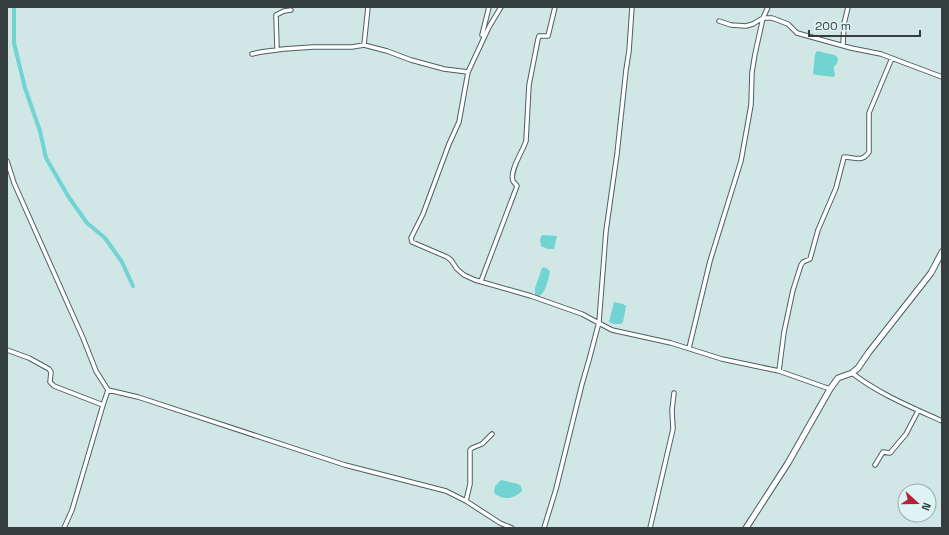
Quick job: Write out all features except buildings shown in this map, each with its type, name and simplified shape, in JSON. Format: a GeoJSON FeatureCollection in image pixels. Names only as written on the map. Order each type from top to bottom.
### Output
{"type":"FeatureCollection","features":[{"type":"Feature","properties":{"kind":"street"},"geometry":{"type":"LineString","coordinates":[[364,45],[368,7]]}},
{"type":"Feature","properties":{"kind":"street"},"geometry":{"type":"LineString","coordinates":[[481,42],[489,7]]}},
{"type":"Feature","properties":{"kind":"street"},"geometry":{"type":"LineString","coordinates":[[501,7],[489,26],[468,72],[459,122],[449,144],[424,214],[411,238],[412,242],[452,260],[457,269],[464,275],[582,314],[612,330],[689,348],[722,359],[779,371],[830,389]]}},
{"type":"Feature","properties":{"kind":"street"},"geometry":{"type":"LineString","coordinates":[[481,281],[517,186],[513,175],[517,161],[524,149],[526,141],[529,85],[538,39],[539,36],[548,36],[555,7]]}},
{"type":"Feature","properties":{"kind":"street"},"geometry":{"type":"LineString","coordinates":[[544,528],[556,489],[599,322],[606,231],[617,154],[629,50],[632,7]]}},
{"type":"Feature","properties":{"kind":"street"},"geometry":{"type":"LineString","coordinates":[[689,348],[710,261],[742,161],[751,105],[752,72],[763,18],[768,7]]}},
{"type":"Feature","properties":{"kind":"street"},"geometry":{"type":"LineString","coordinates":[[843,45],[844,24],[848,7]]}},
{"type":"Feature","properties":{"kind":"street"},"geometry":{"type":"LineString","coordinates":[[277,49],[276,15],[284,11],[291,10]]}},
{"type":"Feature","properties":{"kind":"street"},"geometry":{"type":"LineString","coordinates":[[719,21],[731,25],[746,26],[763,18],[772,18],[788,24],[797,33],[881,54],[942,77]]}},
{"type":"Feature","properties":{"kind":"street"},"geometry":{"type":"LineString","coordinates":[[252,54],[277,49],[352,47],[364,45],[444,69],[468,72]]}},
{"type":"Feature","properties":{"kind":"street"},"geometry":{"type":"LineString","coordinates":[[779,371],[784,332],[793,290],[801,265],[803,262],[810,259],[818,230],[836,188],[844,157],[855,158],[858,160],[863,158],[869,152],[869,113],[892,58]]}},
{"type":"Feature","properties":{"kind":"street"},"geometry":{"type":"LineString","coordinates":[[7,161],[14,183],[84,338],[96,371],[108,390],[138,397],[359,469],[446,491],[466,501],[500,524],[512,528]]}},
{"type":"Feature","properties":{"kind":"street"},"geometry":{"type":"LineString","coordinates":[[746,528],[788,463],[830,389],[838,378],[852,373],[860,365],[931,273],[942,252]]}},
{"type":"Feature","properties":{"kind":"street"},"geometry":{"type":"LineString","coordinates":[[7,350],[29,358],[49,369],[50,382],[54,386],[104,405]]}},
{"type":"Feature","properties":{"kind":"street"},"geometry":{"type":"LineString","coordinates":[[852,373],[867,384],[942,421]]}},
{"type":"Feature","properties":{"kind":"street"},"geometry":{"type":"LineString","coordinates":[[64,528],[72,510],[108,390]]}},
{"type":"Feature","properties":{"kind":"street"},"geometry":{"type":"LineString","coordinates":[[650,528],[672,429],[674,393]]}},
{"type":"Feature","properties":{"kind":"street"},"geometry":{"type":"LineString","coordinates":[[875,465],[883,452],[890,453],[906,434],[918,410]]}},
{"type":"Feature","properties":{"kind":"street"},"geometry":{"type":"LineString","coordinates":[[466,501],[470,484],[470,450],[482,444],[492,434]]}},
{"type":"Feature","properties":{"kind":"water"},"geometry":{"type":"Polygon","coordinates":[[[817,51],[835,55],[838,58],[838,61],[834,67],[834,77],[813,74],[815,54],[817,51]]]}},
{"type":"Feature","properties":{"kind":"water"},"geometry":{"type":"Polygon","coordinates":[[[542,235],[557,236],[554,249],[548,249],[541,246],[540,239],[542,235]]]}},
{"type":"Feature","properties":{"kind":"water"},"geometry":{"type":"Polygon","coordinates":[[[544,267],[550,272],[545,289],[538,297],[535,295],[535,288],[542,268],[544,267]]]}},
{"type":"Feature","properties":{"kind":"water"},"geometry":{"type":"Polygon","coordinates":[[[614,302],[626,306],[623,322],[621,324],[609,322],[614,302]]]}},
{"type":"Feature","properties":{"kind":"water"},"geometry":{"type":"Polygon","coordinates":[[[501,480],[518,484],[521,486],[522,491],[516,496],[508,498],[497,496],[494,493],[495,486],[501,480]]]}},
{"type":"Feature","properties":{"kind":"waterway"},"geometry":{"type":"LineString","coordinates":[[14,7],[14,43],[25,88],[40,131],[46,158],[68,196],[87,223],[105,238],[122,262],[133,286]]}}]}
